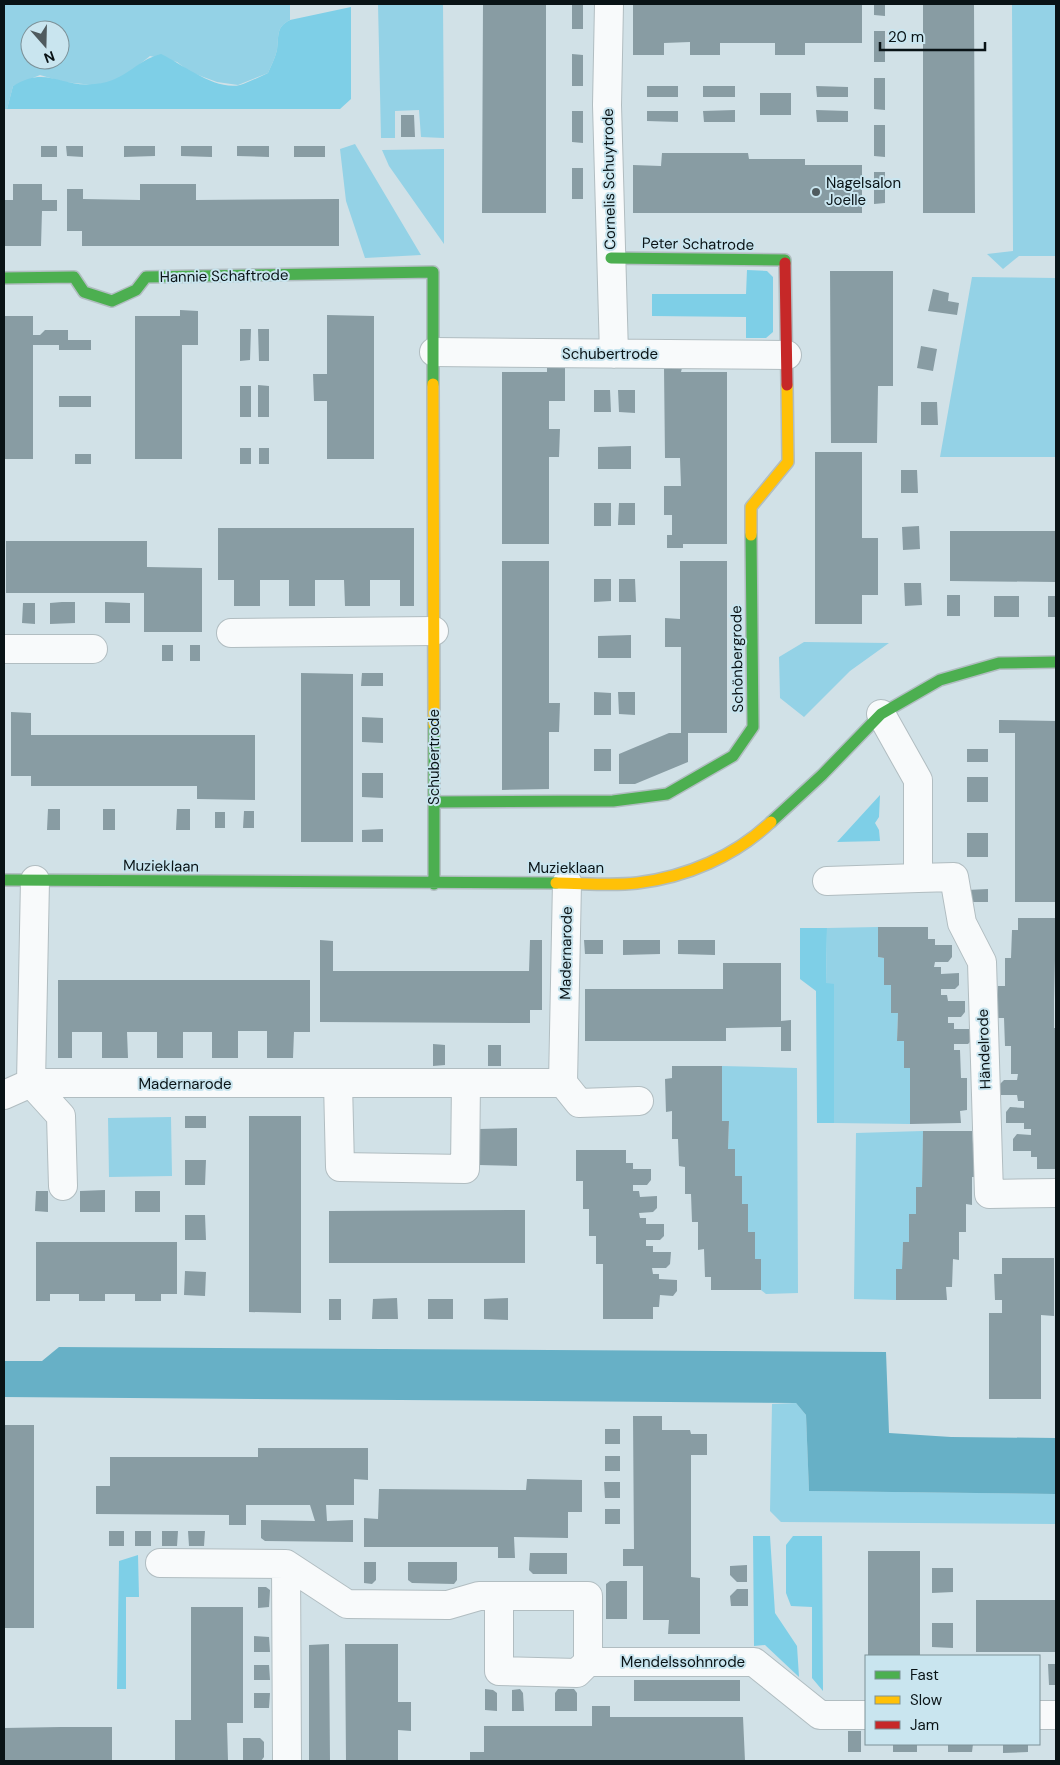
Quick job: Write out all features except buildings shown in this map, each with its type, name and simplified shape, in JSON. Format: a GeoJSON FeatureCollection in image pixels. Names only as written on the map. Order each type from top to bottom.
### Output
{"type":"FeatureCollection","features":[{"type":"Feature","properties":{"kind":"street","name":"Cornelis Schuytrode"},"geometry":{"type":"LineString","coordinates":[[609,4],[607,105],[614,354]]}},
{"type":"Feature","properties":{"kind":"street","name":"Peter Schatrode"},"geometry":{"type":"LineString","coordinates":[[611,258],[785,260]]}},
{"type":"Feature","properties":{"kind":"street","name":"Schönbergrode"},"geometry":{"type":"LineString","coordinates":[[434,802],[613,801],[667,794],[733,756],[753,728],[750,507],[788,462],[785,260]]}},
{"type":"Feature","properties":{"kind":"street","name":"Schubertrode"},"geometry":{"type":"LineString","coordinates":[[434,272],[434,884]]}},
{"type":"Feature","properties":{"kind":"street","name":"Hannie Schaftrode"},"geometry":{"type":"LineString","coordinates":[[4,278],[74,277],[84,292],[112,301],[136,290],[146,277],[434,272]]}},
{"type":"Feature","properties":{"kind":"street","name":"Schubertrode"},"geometry":{"type":"LineString","coordinates":[[434,352],[787,355]]}},
{"type":"Feature","properties":{"kind":"street"},"geometry":{"type":"LineString","coordinates":[[231,633],[434,631]]}},
{"type":"Feature","properties":{"kind":"street"},"geometry":{"type":"LineString","coordinates":[[4,649],[93,649]]}},
{"type":"Feature","properties":{"kind":"street","name":"Muzieklaan"},"geometry":{"type":"LineString","coordinates":[[4,880],[434,884],[636,883],[684,873],[724,856],[754,837],[822,775],[882,714],[940,680],[999,663],[1056,662]]}},
{"type":"Feature","properties":{"kind":"street"},"geometry":{"type":"LineString","coordinates":[[882,714],[918,780],[918,878]]}},
{"type":"Feature","properties":{"kind":"street","name":"Händelrode"},"geometry":{"type":"LineString","coordinates":[[827,881],[954,877],[962,923],[982,962],[989,1194],[1056,1194]]}},
{"type":"Feature","properties":{"kind":"street"},"geometry":{"type":"LineString","coordinates":[[35,880],[31,1083],[61,1116],[63,1186]]}},
{"type":"Feature","properties":{"kind":"street","name":"Madernarode"},"geometry":{"type":"LineString","coordinates":[[4,1094],[31,1083],[564,1083],[567,882]]}},
{"type":"Feature","properties":{"kind":"street"},"geometry":{"type":"LineString","coordinates":[[338,1083],[340,1167],[465,1169],[466,1083]]}},
{"type":"Feature","properties":{"kind":"street"},"geometry":{"type":"LineString","coordinates":[[564,1083],[579,1103],[639,1101]]}},
{"type":"Feature","properties":{"kind":"street"},"geometry":{"type":"LineString","coordinates":[[160,1563],[286,1564],[347,1604],[448,1605],[479,1596],[588,1596],[588,1662]]}},
{"type":"Feature","properties":{"kind":"street"},"geometry":{"type":"LineString","coordinates":[[286,1564],[287,1761]]}},
{"type":"Feature","properties":{"kind":"street","name":"Mendelssohnrode"},"geometry":{"type":"LineString","coordinates":[[499,1596],[499,1671],[577,1673],[588,1662],[754,1662],[820,1715],[865,1715]]}},
{"type":"Feature","properties":{"kind":"street"},"geometry":{"type":"LineString","coordinates":[[1040,1715],[1056,1715]]}},
{"type":"Feature","properties":{"kind":"shaded area"},"geometry":{"type":"Polygon","coordinates":[[[4,4],[290,4],[290,20],[280,29],[277,50],[268,73],[238,85],[217,82],[190,72],[177,62],[150,56],[125,76],[112,82],[93,85],[64,82],[40,75],[13,86],[7,109],[4,109],[4,4]]]}},
{"type":"Feature","properties":{"kind":"shaded area"},"geometry":{"type":"Polygon","coordinates":[[[378,4],[443,4],[444,138],[421,137],[419,110],[395,111],[395,138],[381,138],[378,4]]]}},
{"type":"Feature","properties":{"kind":"shaded area"},"geometry":{"type":"Polygon","coordinates":[[[1012,4],[1056,4],[1056,256],[1019,256],[1003,269],[987,254],[1013,251],[1012,4]]]}},
{"type":"Feature","properties":{"kind":"shaded area"},"geometry":{"type":"Polygon","coordinates":[[[351,7],[351,99],[340,109],[7,109],[13,86],[25,80],[45,77],[83,84],[106,82],[161,54],[199,76],[220,84],[240,85],[268,73],[277,50],[280,29],[290,20],[351,7]]]}},
{"type":"Feature","properties":{"kind":"shaded area"},"geometry":{"type":"Polygon","coordinates":[[[355,144],[421,255],[365,258],[346,201],[340,149],[355,144]]]}},
{"type":"Feature","properties":{"kind":"shaded area"},"geometry":{"type":"Polygon","coordinates":[[[444,149],[444,244],[389,166],[382,150],[444,149]]]}},
{"type":"Feature","properties":{"kind":"shaded area"},"geometry":{"type":"Polygon","coordinates":[[[747,270],[767,271],[773,277],[773,332],[766,338],[746,338],[746,317],[652,316],[652,294],[746,294],[747,270]]]}},
{"type":"Feature","properties":{"kind":"shaded area"},"geometry":{"type":"Polygon","coordinates":[[[972,277],[1056,278],[1056,457],[940,457],[972,277]]]}},
{"type":"Feature","properties":{"kind":"shaded area"},"geometry":{"type":"Polygon","coordinates":[[[804,642],[889,643],[850,671],[804,717],[780,698],[779,657],[804,642]]]}},
{"type":"Feature","properties":{"kind":"shaded area"},"geometry":{"type":"Polygon","coordinates":[[[880,795],[879,817],[875,823],[879,830],[880,841],[837,842],[880,795]]]}},
{"type":"Feature","properties":{"kind":"shaded area"},"geometry":{"type":"Polygon","coordinates":[[[878,927],[878,957],[884,958],[885,985],[891,985],[898,1013],[897,1040],[904,1041],[904,1068],[910,1068],[910,1124],[834,1123],[834,984],[826,984],[827,928],[878,927]]]}},
{"type":"Feature","properties":{"kind":"shaded area"},"geometry":{"type":"Polygon","coordinates":[[[800,928],[827,928],[826,983],[834,984],[834,1123],[817,1123],[816,991],[800,979],[800,928]]]}},
{"type":"Feature","properties":{"kind":"shaded area"},"geometry":{"type":"Polygon","coordinates":[[[722,1066],[797,1068],[798,1293],[766,1294],[761,1290],[761,1259],[755,1259],[755,1232],[748,1232],[748,1204],[742,1204],[735,1176],[735,1149],[728,1149],[729,1121],[722,1121],[722,1066]]]}},
{"type":"Feature","properties":{"kind":"shaded area"},"geometry":{"type":"Polygon","coordinates":[[[171,1117],[172,1176],[109,1177],[108,1118],[171,1117]]]}},
{"type":"Feature","properties":{"kind":"shaded area"},"geometry":{"type":"Polygon","coordinates":[[[923,1131],[922,1187],[916,1187],[916,1214],[909,1214],[909,1242],[903,1242],[902,1269],[896,1269],[896,1300],[854,1299],[856,1133],[923,1131]]]}},
{"type":"Feature","properties":{"kind":"shaded area"},"geometry":{"type":"Polygon","coordinates":[[[59,1347],[886,1352],[889,1433],[951,1437],[1056,1438],[1056,1494],[809,1491],[806,1415],[796,1403],[4,1397],[4,1361],[42,1361],[59,1347]]]}},
{"type":"Feature","properties":{"kind":"shaded area"},"geometry":{"type":"Polygon","coordinates":[[[796,1403],[806,1415],[809,1491],[1056,1494],[1056,1524],[781,1522],[770,1511],[772,1404],[796,1403]]]}},
{"type":"Feature","properties":{"kind":"shaded area"},"geometry":{"type":"Polygon","coordinates":[[[753,1536],[770,1536],[775,1613],[797,1646],[799,1677],[765,1645],[754,1646],[753,1536]]]}},
{"type":"Feature","properties":{"kind":"shaded area"},"geometry":{"type":"Polygon","coordinates":[[[793,1536],[822,1536],[823,1691],[812,1678],[812,1607],[791,1606],[786,1593],[786,1545],[793,1536]]]}},
{"type":"Feature","properties":{"kind":"shaded area"},"geometry":{"type":"Polygon","coordinates":[[[138,1555],[139,1597],[126,1597],[126,1689],[117,1689],[119,1561],[138,1555]]]}},
{"type":"Feature","properties":{"kind":"traffic: fast"},"geometry":{"type":"LineString","coordinates":[[611,258],[785,260],[785,263]]}},
{"type":"Feature","properties":{"kind":"traffic: fast"},"geometry":{"type":"LineString","coordinates":[[4,278],[74,277],[84,292],[112,301],[136,290],[146,277],[433,272],[433,384]]}},
{"type":"Feature","properties":{"kind":"traffic: fast"},"geometry":{"type":"LineString","coordinates":[[434,802],[613,801],[667,794],[733,756],[753,727],[751,535]]}},
{"type":"Feature","properties":{"kind":"traffic: fast"},"geometry":{"type":"LineString","coordinates":[[771,822],[822,775],[881,714],[940,680],[999,663],[1056,662]]}},
{"type":"Feature","properties":{"kind":"traffic: fast"},"geometry":{"type":"LineString","coordinates":[[434,725],[434,884]]}},
{"type":"Feature","properties":{"kind":"traffic: fast"},"geometry":{"type":"LineString","coordinates":[[4,880],[556,883]]}},
{"type":"Feature","properties":{"kind":"traffic: slow"},"geometry":{"type":"LineString","coordinates":[[433,384],[434,725]]}},
{"type":"Feature","properties":{"kind":"traffic: slow"},"geometry":{"type":"LineString","coordinates":[[751,535],[751,507],[788,462],[787,385]]}},
{"type":"Feature","properties":{"kind":"traffic: slow"},"geometry":{"type":"LineString","coordinates":[[556,883],[627,884],[674,876],[726,855],[771,822]]}},
{"type":"Feature","properties":{"kind":"traffic: jam"},"geometry":{"type":"LineString","coordinates":[[785,263],[787,385]]}},
{"type":"Feature","properties":{"kind":"place","name":"Nagelsalon Joelle"},"geometry":{"type":"Point","coordinates":[816,192]}}]}
